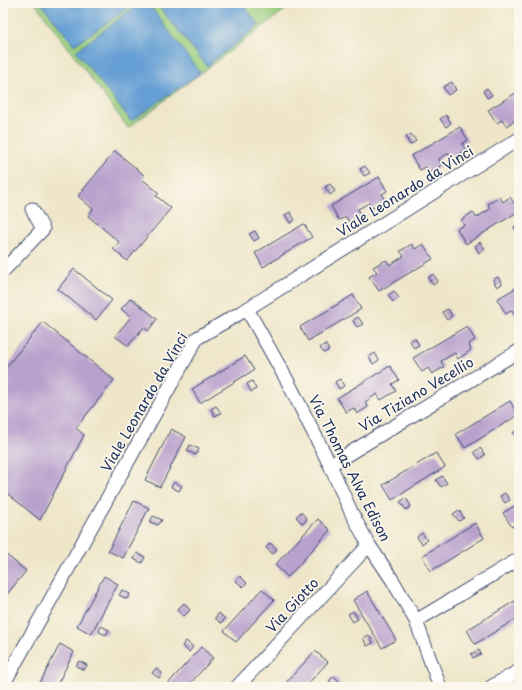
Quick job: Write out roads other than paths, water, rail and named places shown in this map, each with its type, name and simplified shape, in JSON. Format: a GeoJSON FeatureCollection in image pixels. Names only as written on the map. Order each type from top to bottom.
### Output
{"type":"FeatureCollection","features":[{"type":"Feature","properties":{"kind":"street","name":"Viale Leonardo da Vinci"},"geometry":{"type":"LineString","coordinates":[[3,685],[197,338],[519,140]]}},
{"type":"Feature","properties":{"kind":"street"},"geometry":{"type":"LineString","coordinates":[[3,271],[43,229],[32,209]]}},
{"type":"Feature","properties":{"kind":"street","name":"Via Thomas Alva Edison"},"geometry":{"type":"LineString","coordinates":[[246,309],[288,382],[330,464],[352,514],[369,546],[393,581],[416,621],[440,687]]}},
{"type":"Feature","properties":{"kind":"street","name":"Via Tiziano Vecellio"},"geometry":{"type":"LineString","coordinates":[[330,464],[519,351]]}},
{"type":"Feature","properties":{"kind":"street","name":"Via Giotto"},"geometry":{"type":"LineString","coordinates":[[237,687],[369,546]]}},
{"type":"Feature","properties":{"kind":"street"},"geometry":{"type":"LineString","coordinates":[[416,621],[519,559]]}},
{"type":"Feature","properties":{"kind":"street"},"geometry":{"type":"LineString","coordinates":[[491,687],[515,678]]}},
{"type":"Feature","properties":{"kind":"water"},"geometry":{"type":"Polygon","coordinates":[[[41,3],[132,3],[123,12],[74,45],[41,3]]]}},
{"type":"Feature","properties":{"kind":"water"},"geometry":{"type":"Polygon","coordinates":[[[140,3],[148,3],[200,73],[131,121],[76,51],[140,3]]]}},
{"type":"Feature","properties":{"kind":"water"},"geometry":{"type":"Polygon","coordinates":[[[156,3],[242,3],[259,25],[207,66],[156,3]]]}}]}
